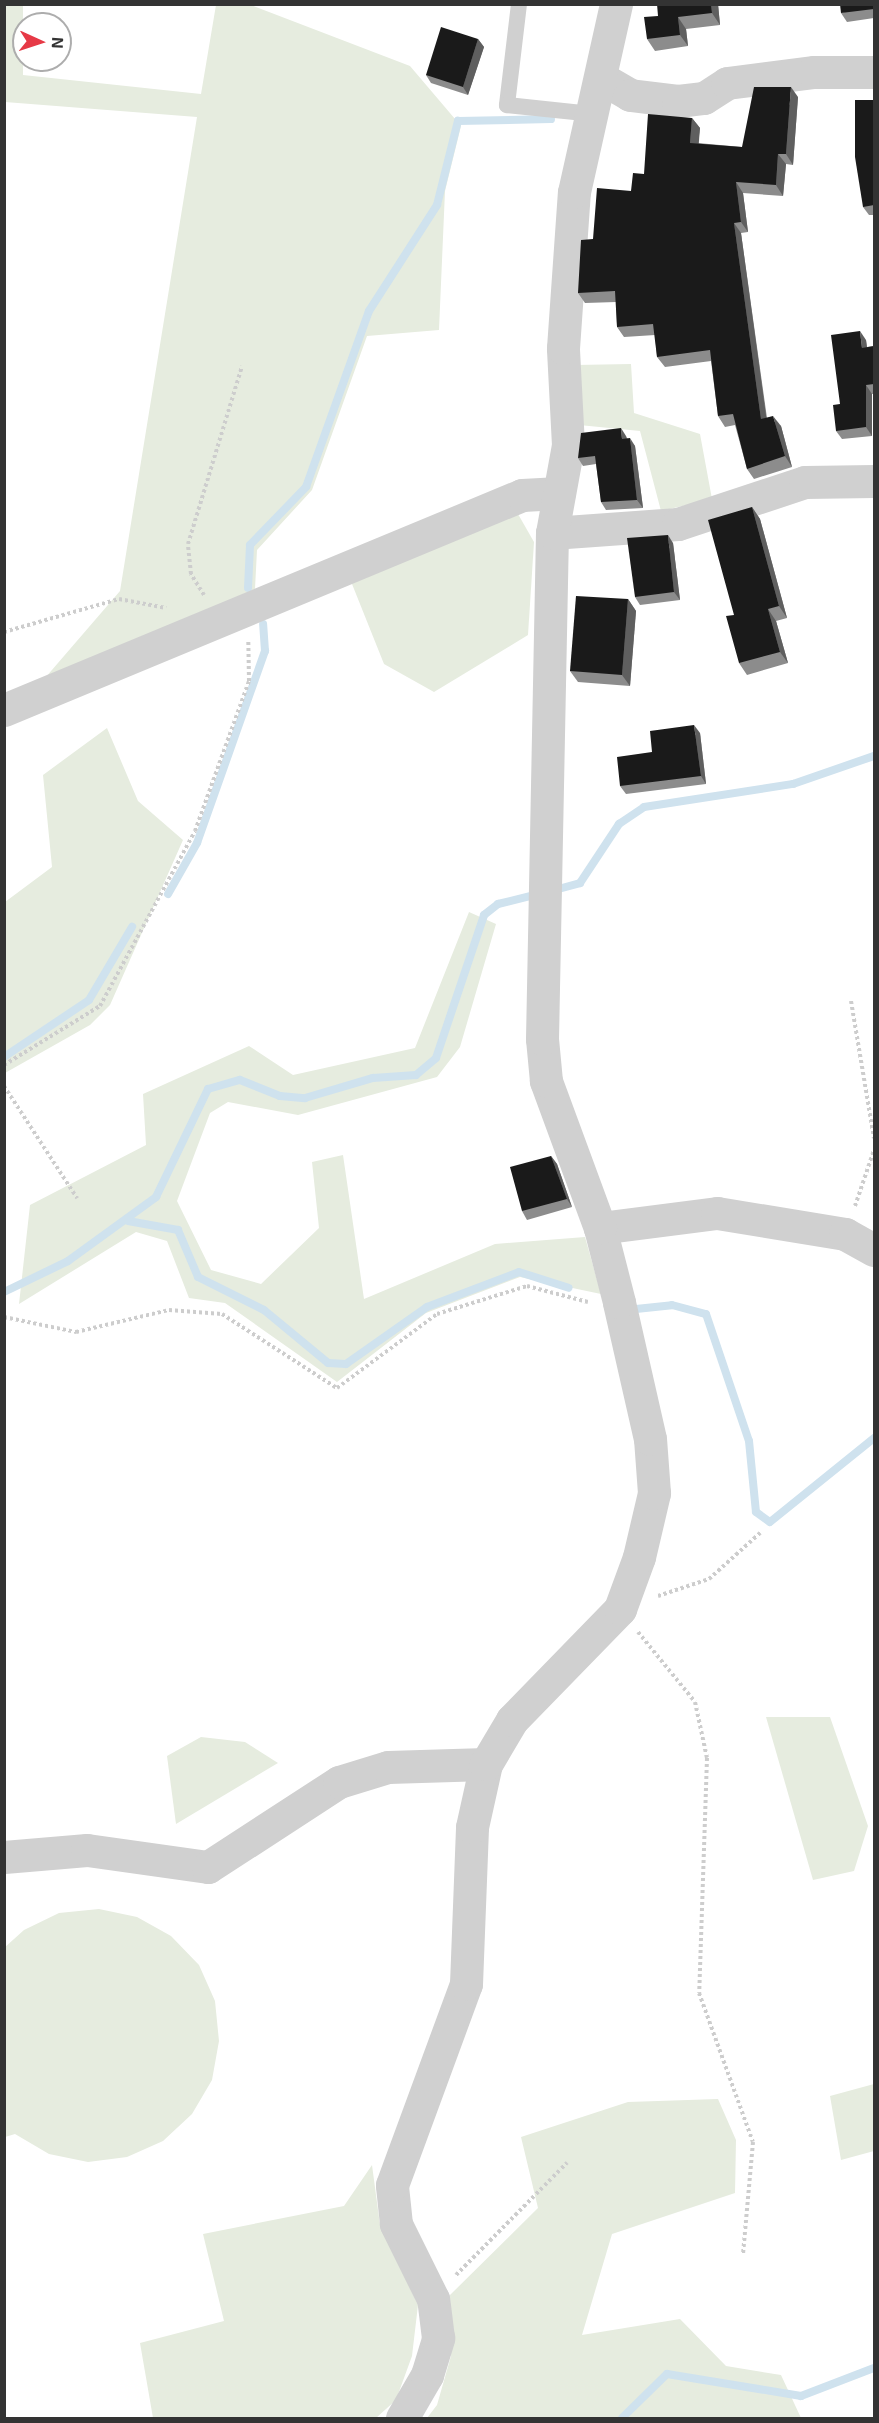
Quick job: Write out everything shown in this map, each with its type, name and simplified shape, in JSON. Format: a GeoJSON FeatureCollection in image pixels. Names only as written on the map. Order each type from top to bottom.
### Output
{"type":"FeatureCollection","features":[{"type":"Feature","properties":{"kind":"street"},"geometry":{"type":"LineString","coordinates":[[402,2418],[427,2375],[438,2338],[432,2299],[396,2224],[392,2185],[466,1984],[472,1827],[486,1764],[512,1720],[620,1610],[639,1557],[654,1492],[650,1439],[600,1228],[546,1081],[545,862],[552,533],[568,445],[563,348],[574,192],[616,4]]}},
{"type":"Feature","properties":{"kind":"street"},"geometry":{"type":"LineString","coordinates":[[601,78],[630,95],[678,101],[704,98],[727,83],[814,72],[874,72]]}},
{"type":"Feature","properties":{"kind":"street"},"geometry":{"type":"LineString","coordinates":[[552,533],[678,524],[805,482],[874,481]]}},
{"type":"Feature","properties":{"kind":"street"},"geometry":{"type":"LineString","coordinates":[[4,710],[233,613],[522,495],[559,493]]}},
{"type":"Feature","properties":{"kind":"street"},"geometry":{"type":"LineString","coordinates":[[600,1228],[717,1213],[845,1234],[874,1250]]}},
{"type":"Feature","properties":{"kind":"street"},"geometry":{"type":"LineString","coordinates":[[4,1857],[87,1850],[208,1867],[339,1782],[388,1767],[486,1764]]}},
{"type":"Feature","properties":{"kind":"lane"},"geometry":{"type":"LineString","coordinates":[[519,4],[507,105],[592,114]]}},
{"type":"Feature","properties":{"kind":"path"},"geometry":{"type":"LineString","coordinates":[[4,1065],[100,1006],[195,831],[249,681],[233,613],[191,574],[188,544],[242,366]]}},
{"type":"Feature","properties":{"kind":"path"},"geometry":{"type":"LineString","coordinates":[[4,632],[119,599],[233,613]]}},
{"type":"Feature","properties":{"kind":"path"},"geometry":{"type":"LineString","coordinates":[[851,1001],[874,1138]]}},
{"type":"Feature","properties":{"kind":"path"},"geometry":{"type":"LineString","coordinates":[[4,1086],[77,1198]]}},
{"type":"Feature","properties":{"kind":"path"},"geometry":{"type":"LineString","coordinates":[[845,1234],[874,1150]]}},
{"type":"Feature","properties":{"kind":"path"},"geometry":{"type":"LineString","coordinates":[[4,1317],[76,1332],[169,1310],[222,1314],[337,1388],[437,1314],[528,1286],[583,1302],[619,1302]]}},
{"type":"Feature","properties":{"kind":"path"},"geometry":{"type":"LineString","coordinates":[[743,2255],[753,2142],[699,1993],[707,1758],[695,1702],[620,1610],[709,1579],[760,1533]]}},
{"type":"Feature","properties":{"kind":"path"},"geometry":{"type":"LineString","coordinates":[[432,2299],[567,2163]]}},
{"type":"Feature","properties":{"kind":"shaded area"},"geometry":{"type":"Polygon","coordinates":[[[5,5],[23,5],[23,12],[12,12],[12,72],[201,94],[216,5],[251,5],[410,66],[461,126],[445,191],[439,330],[367,336],[312,490],[257,550],[255,589],[39,685],[120,591],[197,117],[5,102],[5,5]]]}},
{"type":"Feature","properties":{"kind":"shaded area"},"geometry":{"type":"Polygon","coordinates":[[[631,364],[634,413],[700,434],[712,499],[661,511],[640,431],[579,425],[575,365],[631,364]]]}},
{"type":"Feature","properties":{"kind":"shaded area"},"geometry":{"type":"Polygon","coordinates":[[[518,514],[534,542],[528,635],[434,692],[384,664],[350,579],[518,514]]]}},
{"type":"Feature","properties":{"kind":"shaded area"},"geometry":{"type":"Polygon","coordinates":[[[107,728],[138,801],[183,840],[110,1005],[90,1025],[5,1073],[5,902],[52,867],[43,775],[107,728]]]}},
{"type":"Feature","properties":{"kind":"shaded area"},"geometry":{"type":"Polygon","coordinates":[[[469,912],[496,924],[460,1047],[437,1077],[298,1115],[228,1102],[210,1113],[177,1201],[211,1270],[261,1284],[319,1228],[312,1162],[343,1155],[364,1299],[495,1244],[585,1237],[601,1294],[520,1277],[426,1313],[337,1382],[225,1303],[189,1298],[167,1241],[136,1232],[19,1304],[30,1205],[146,1145],[143,1094],[249,1046],[293,1075],[415,1048],[469,912]]]}},
{"type":"Feature","properties":{"kind":"shaded area"},"geometry":{"type":"Polygon","coordinates":[[[766,1717],[830,1717],[868,1826],[854,1871],[813,1880],[766,1717]]]}},
{"type":"Feature","properties":{"kind":"shaded area"},"geometry":{"type":"Polygon","coordinates":[[[201,1737],[245,1742],[278,1763],[176,1824],[167,1756],[201,1737]]]}},
{"type":"Feature","properties":{"kind":"shaded area"},"geometry":{"type":"Polygon","coordinates":[[[99,1909],[137,1917],[171,1936],[199,1965],[215,2001],[219,2041],[212,2080],[192,2114],[163,2141],[127,2157],[88,2162],[49,2154],[15,2134],[5,2137],[4,1948],[24,1930],[59,1913],[99,1909]]]}},
{"type":"Feature","properties":{"kind":"shaded area"},"geometry":{"type":"Polygon","coordinates":[[[874,2084],[874,2151],[841,2160],[830,2096],[874,2084]]]}},
{"type":"Feature","properties":{"kind":"shaded area"},"geometry":{"type":"Polygon","coordinates":[[[718,2099],[736,2140],[735,2193],[612,2234],[582,2335],[680,2319],[726,2366],[781,2375],[801,2418],[427,2418],[437,2405],[451,2356],[450,2295],[538,2208],[521,2137],[628,2102],[718,2099]]]}},
{"type":"Feature","properties":{"kind":"shaded area"},"geometry":{"type":"Polygon","coordinates":[[[372,2165],[380,2225],[418,2305],[412,2356],[396,2400],[376,2418],[153,2418],[140,2343],[224,2321],[203,2234],[344,2206],[372,2165]]]}},
{"type":"Feature","properties":{"kind":"building"},"geometry":{"type":"Polygon","coordinates":[[[657,4],[711,4],[712,13],[678,17],[680,35],[647,39],[644,17],[658,16],[657,4]]]}},
{"type":"Feature","properties":{"kind":"building"},"geometry":{"type":"Polygon","coordinates":[[[840,4],[874,4],[874,9],[841,13],[840,4]]]}},
{"type":"Feature","properties":{"kind":"building"},"geometry":{"type":"Polygon","coordinates":[[[441,27],[478,39],[463,87],[426,75],[441,27]]]}},
{"type":"Feature","properties":{"kind":"building"},"geometry":{"type":"Polygon","coordinates":[[[754,87],[791,87],[786,154],[778,154],[776,185],[736,182],[741,222],[734,223],[761,419],[773,416],[785,456],[747,469],[733,414],[718,416],[710,350],[657,357],[653,324],[617,327],[615,291],[578,293],[581,240],[593,239],[597,188],[631,191],[633,173],[644,174],[648,114],[692,118],[690,143],[742,147],[754,87]]]}},
{"type":"Feature","properties":{"kind":"building"},"geometry":{"type":"Polygon","coordinates":[[[855,100],[874,100],[874,205],[863,207],[855,157],[855,100]]]}},
{"type":"Feature","properties":{"kind":"building"},"geometry":{"type":"Polygon","coordinates":[[[860,331],[862,348],[874,346],[874,384],[866,385],[866,427],[836,431],[833,405],[840,404],[831,335],[860,331]]]}},
{"type":"Feature","properties":{"kind":"building"},"geometry":{"type":"Polygon","coordinates":[[[621,428],[622,439],[630,438],[637,500],[601,502],[595,456],[578,458],[581,433],[621,428]]]}},
{"type":"Feature","properties":{"kind":"building"},"geometry":{"type":"Polygon","coordinates":[[[752,507],[779,606],[768,609],[780,652],[739,663],[726,616],[734,615],[708,520],[752,507]]]}},
{"type":"Feature","properties":{"kind":"building"},"geometry":{"type":"Polygon","coordinates":[[[668,535],[674,592],[635,597],[627,538],[668,535]]]}},
{"type":"Feature","properties":{"kind":"building"},"geometry":{"type":"Polygon","coordinates":[[[576,596],[628,599],[622,675],[570,671],[576,596]]]}},
{"type":"Feature","properties":{"kind":"building"},"geometry":{"type":"Polygon","coordinates":[[[694,725],[701,776],[620,786],[617,757],[652,752],[650,731],[694,725]]]}},
{"type":"Feature","properties":{"kind":"building"},"geometry":{"type":"Polygon","coordinates":[[[551,1156],[567,1199],[522,1211],[510,1167],[551,1156]]]}},
{"type":"Feature","properties":{"kind":"waterway"},"geometry":{"type":"LineString","coordinates":[[248,588],[250,545],[306,487],[369,311],[437,205],[458,121],[551,119]]}},
{"type":"Feature","properties":{"kind":"waterway"},"geometry":{"type":"LineString","coordinates":[[168,894],[197,843],[265,651],[263,624]]}},
{"type":"Feature","properties":{"kind":"waterway"},"geometry":{"type":"LineString","coordinates":[[551,891],[580,883],[619,824],[644,807],[793,784],[874,756]]}},
{"type":"Feature","properties":{"kind":"waterway"},"geometry":{"type":"LineString","coordinates":[[4,1292],[68,1261],[156,1197],[208,1089],[240,1080],[280,1096],[305,1098],[373,1078],[416,1075],[436,1058],[484,915],[498,904],[538,894]]}},
{"type":"Feature","properties":{"kind":"waterway"},"geometry":{"type":"LineString","coordinates":[[4,1057],[89,1000],[132,927]]}},
{"type":"Feature","properties":{"kind":"waterway"},"geometry":{"type":"LineString","coordinates":[[128,1221],[178,1230],[198,1277],[264,1310],[328,1363],[346,1364],[427,1307],[519,1272],[569,1288]]}},
{"type":"Feature","properties":{"kind":"waterway"},"geometry":{"type":"LineString","coordinates":[[636,1309],[672,1305],[706,1314],[749,1441],[756,1512],[770,1522],[874,1438]]}},
{"type":"Feature","properties":{"kind":"waterway"},"geometry":{"type":"LineString","coordinates":[[622,2418],[667,2374],[801,2396],[874,2368]]}}]}
